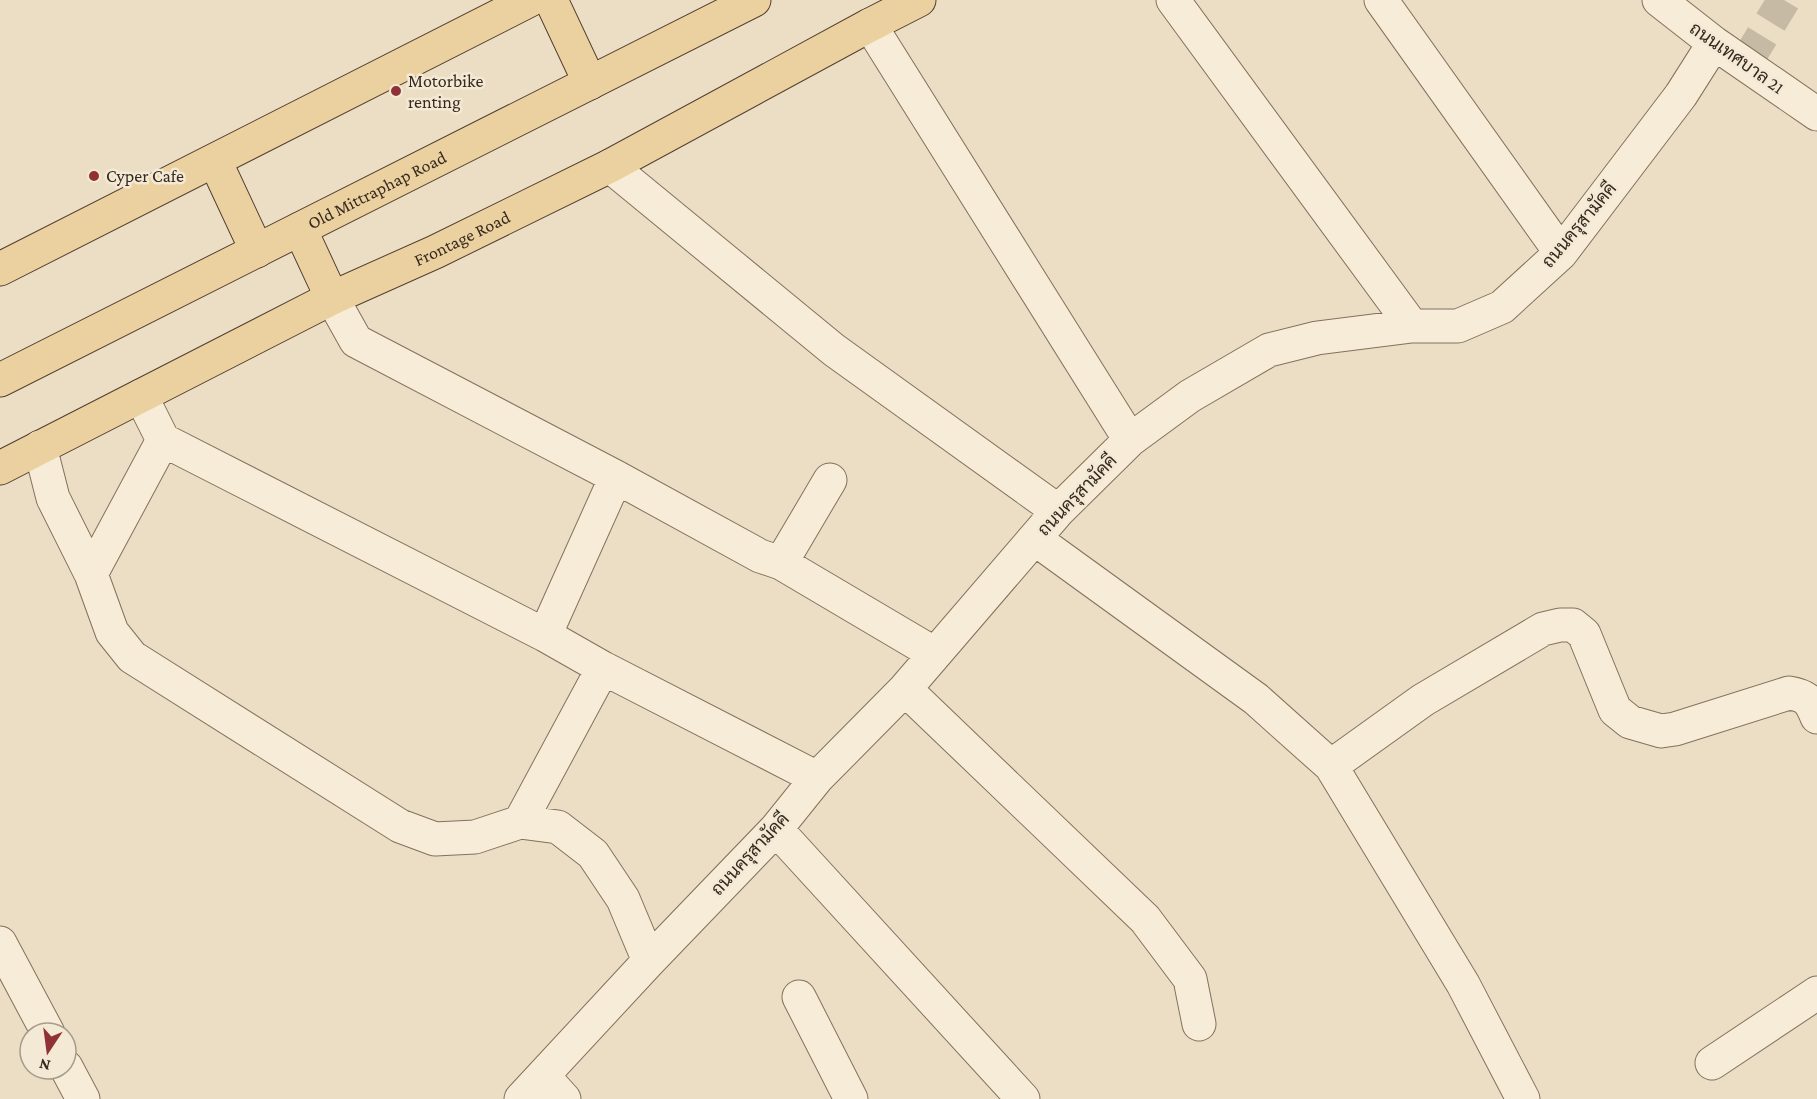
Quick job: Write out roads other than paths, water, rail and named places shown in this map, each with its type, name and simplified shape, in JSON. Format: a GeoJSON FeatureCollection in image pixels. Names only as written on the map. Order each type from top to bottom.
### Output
{"type":"FeatureCollection","features":[{"type":"Feature","properties":{"kind":"main road"},"geometry":{"type":"LineString","coordinates":[[0,270],[530,0]]}},
{"type":"Feature","properties":{"kind":"main road"},"geometry":{"type":"LineString","coordinates":[[551,0],[590,83]]}},
{"type":"Feature","properties":{"kind":"main road","name":"Old Mittraphap Road"},"geometry":{"type":"LineString","coordinates":[[0,380],[754,0]]}},
{"type":"Feature","properties":{"kind":"main road","name":"Frontage Road"},"geometry":{"type":"LineString","coordinates":[[0,468],[332,298],[435,252],[610,166],[919,0]]}},
{"type":"Feature","properties":{"kind":"main road"},"geometry":{"type":"LineString","coordinates":[[215,161],[257,251]]}},
{"type":"Feature","properties":{"kind":"main road"},"geometry":{"type":"LineString","coordinates":[[300,230],[332,298]]}},
{"type":"Feature","properties":{"kind":"street"},"geometry":{"type":"LineString","coordinates":[[1173,0],[1412,326]]}},
{"type":"Feature","properties":{"kind":"street"},"geometry":{"type":"LineString","coordinates":[[1381,0],[1561,253]]}},
{"type":"Feature","properties":{"kind":"street","name":"ถนนเทศบาล 21"},"geometry":{"type":"LineString","coordinates":[[1659,0],[1714,43],[1817,114]]}},
{"type":"Feature","properties":{"kind":"street"},"geometry":{"type":"LineString","coordinates":[[870,25],[1130,440]]}},
{"type":"Feature","properties":{"kind":"street","name":"ถนนครุสามัคคี"},"geometry":{"type":"LineString","coordinates":[[543,1091],[649,961],[776,829],[817,778],[905,689],[1058,511],[1130,440],[1190,396],[1269,350],[1317,338],[1412,326],[1458,326],[1502,307],[1561,253],[1681,95],[1714,43]]}},
{"type":"Feature","properties":{"kind":"street"},"geometry":{"type":"LineString","coordinates":[[610,166],[834,350],[1058,511]]}},
{"type":"Feature","properties":{"kind":"street"},"geometry":{"type":"LineString","coordinates":[[332,298],[356,341],[616,477],[760,556],[781,563],[935,654]]}},
{"type":"Feature","properties":{"kind":"street"},"geometry":{"type":"LineString","coordinates":[[141,396],[162,440],[545,635],[603,668],[817,778]]}},
{"type":"Feature","properties":{"kind":"street"},"geometry":{"type":"LineString","coordinates":[[91,574],[162,440]]}},
{"type":"Feature","properties":{"kind":"street"},"geometry":{"type":"LineString","coordinates":[[40,447],[53,498],[91,574],[112,632],[132,657],[400,826],[435,839],[475,837],[520,822],[558,827],[593,854],[623,899],[649,961]]}},
{"type":"Feature","properties":{"kind":"street"},"geometry":{"type":"LineString","coordinates":[[545,635],[616,477]]}},
{"type":"Feature","properties":{"kind":"street"},"geometry":{"type":"LineString","coordinates":[[781,563],[830,480]]}},
{"type":"Feature","properties":{"kind":"street"},"geometry":{"type":"LineString","coordinates":[[1035,538],[1256,699],[1331,766],[1463,984],[1523,1099]]}},
{"type":"Feature","properties":{"kind":"street"},"geometry":{"type":"LineString","coordinates":[[1331,766],[1423,700],[1543,629],[1560,625],[1573,625],[1584,634],[1615,710],[1630,722],[1661,731],[1668,730],[1789,693],[1801,695],[1810,701],[1817,717]]}},
{"type":"Feature","properties":{"kind":"street"},"geometry":{"type":"LineString","coordinates":[[520,822],[603,668]]}},
{"type":"Feature","properties":{"kind":"street"},"geometry":{"type":"LineString","coordinates":[[905,689],[1145,919],[1190,979],[1199,1024]]}},
{"type":"Feature","properties":{"kind":"street"},"geometry":{"type":"LineString","coordinates":[[776,829],[1023,1099]]}},
{"type":"Feature","properties":{"kind":"street"},"geometry":{"type":"LineString","coordinates":[[0,943],[42,1021]]}},
{"type":"Feature","properties":{"kind":"street"},"geometry":{"type":"LineString","coordinates":[[1712,1063],[1817,993]]}},
{"type":"Feature","properties":{"kind":"street"},"geometry":{"type":"LineString","coordinates":[[800,997],[851,1099]]}},
{"type":"Feature","properties":{"kind":"street"},"geometry":{"type":"LineString","coordinates":[[73,1081],[83,1099]]}},
{"type":"Feature","properties":{"kind":"tunnel"},"geometry":{"type":"LineString","coordinates":[[1745,64],[1784,0]]}},
{"type":"Feature","properties":{"kind":"place","name":"Motorbike renting"},"geometry":{"type":"Point","coordinates":[396,91]}},
{"type":"Feature","properties":{"kind":"place","name":"Cyper Cafe"},"geometry":{"type":"Point","coordinates":[94,176]}}]}
